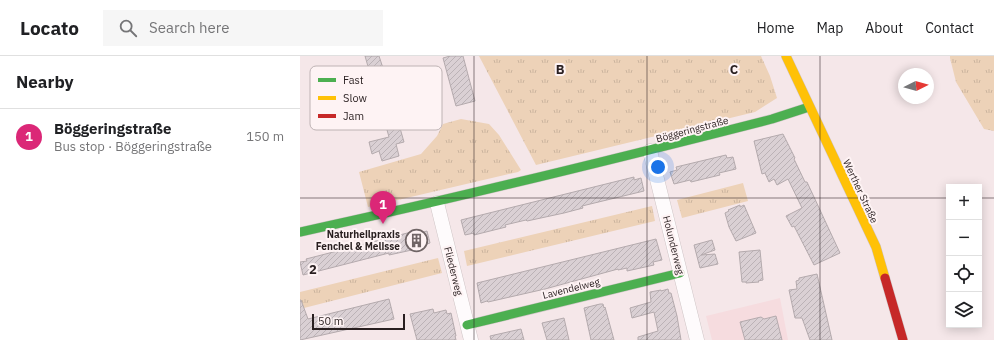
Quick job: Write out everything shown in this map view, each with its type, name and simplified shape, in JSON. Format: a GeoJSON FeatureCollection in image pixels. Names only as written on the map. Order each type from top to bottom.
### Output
{"type":"FeatureCollection","features":[{"type":"Feature","properties":{"kind":"street","name":"Werther Straße"},"geometry":{"type":"LineString","coordinates":[[786,56],[876,247],[895,310],[902,340]]}},
{"type":"Feature","properties":{"kind":"street","name":"Böggeringstraße"},"geometry":{"type":"LineString","coordinates":[[300,232],[437,203],[650,151],[772,119],[809,107]]}},
{"type":"Feature","properties":{"kind":"street","name":"Holunderweg"},"geometry":{"type":"LineString","coordinates":[[650,151],[697,340]]}},
{"type":"Feature","properties":{"kind":"street","name":"Fliederweg"},"geometry":{"type":"LineString","coordinates":[[437,203],[471,340]]}},
{"type":"Feature","properties":{"kind":"street","name":"Lavendelweg"},"geometry":{"type":"LineString","coordinates":[[467,325],[680,273]]}},
{"type":"Feature","properties":{"kind":"shaded area"},"geometry":{"type":"Polygon","coordinates":[[[780,298],[788,340],[712,340],[706,316],[780,298]]]}},
{"type":"Feature","properties":{"kind":"green space"},"geometry":{"type":"Polygon","coordinates":[[[479,56],[761,56],[770,76],[777,98],[755,112],[536,165],[479,56]]]}},
{"type":"Feature","properties":{"kind":"green space"},"geometry":{"type":"Polygon","coordinates":[[[950,56],[994,56],[994,131],[984,129],[956,82],[950,56]]]}},
{"type":"Feature","properties":{"kind":"green space"},"geometry":{"type":"Polygon","coordinates":[[[461,119],[489,124],[499,135],[521,170],[518,172],[368,207],[359,172],[421,154],[437,136],[440,130],[442,130],[443,124],[461,119]]]}},
{"type":"Feature","properties":{"kind":"green space"},"geometry":{"type":"Polygon","coordinates":[[[743,183],[748,201],[682,218],[677,200],[743,183]]]}},
{"type":"Feature","properties":{"kind":"green space"},"geometry":{"type":"Polygon","coordinates":[[[652,206],[655,221],[467,266],[464,251],[652,206]]]}},
{"type":"Feature","properties":{"kind":"green space"},"geometry":{"type":"Polygon","coordinates":[[[438,258],[442,273],[300,309],[300,292],[438,258]]]}},
{"type":"Feature","properties":{"kind":"building"},"geometry":{"type":"Polygon","coordinates":[[[365,56],[379,56],[382,66],[368,66],[365,56]]]}},
{"type":"Feature","properties":{"kind":"building"},"geometry":{"type":"Polygon","coordinates":[[[450,56],[463,56],[475,101],[456,106],[443,58],[450,56]]]}},
{"type":"Feature","properties":{"kind":"building"},"geometry":{"type":"Polygon","coordinates":[[[387,130],[401,130],[404,142],[396,144],[399,156],[382,161],[379,151],[372,154],[369,142],[389,137],[387,130]]]}},
{"type":"Feature","properties":{"kind":"building"},"geometry":{"type":"Polygon","coordinates":[[[783,134],[840,253],[814,265],[794,226],[792,227],[786,216],[802,208],[788,179],[777,185],[774,179],[769,182],[765,173],[762,174],[754,141],[783,134]]]}},
{"type":"Feature","properties":{"kind":"building"},"geometry":{"type":"Polygon","coordinates":[[[726,155],[727,158],[733,157],[736,169],[719,173],[720,175],[691,182],[690,180],[674,184],[670,172],[677,170],[676,167],[726,155]]]}},
{"type":"Feature","properties":{"kind":"building"},"geometry":{"type":"Polygon","coordinates":[[[634,177],[634,180],[641,178],[644,191],[582,206],[583,208],[564,213],[505,225],[506,227],[474,235],[474,233],[465,235],[461,220],[634,177]]]}},
{"type":"Feature","properties":{"kind":"building"},"geometry":{"type":"Polygon","coordinates":[[[740,205],[740,207],[744,205],[756,233],[736,241],[729,227],[725,213],[729,211],[728,210],[740,205]]]}},
{"type":"Feature","properties":{"kind":"building"},"geometry":{"type":"Polygon","coordinates":[[[419,230],[420,233],[427,231],[430,243],[421,246],[421,248],[389,255],[389,253],[303,275],[300,262],[307,261],[306,259],[419,230]]]}},
{"type":"Feature","properties":{"kind":"building"},"geometry":{"type":"Polygon","coordinates":[[[656,239],[662,260],[653,262],[654,265],[627,271],[627,268],[618,269],[545,289],[481,303],[477,283],[656,239]]]}},
{"type":"Feature","properties":{"kind":"building"},"geometry":{"type":"Polygon","coordinates":[[[712,240],[715,250],[701,255],[715,254],[718,264],[700,268],[694,245],[712,240]]]}},
{"type":"Feature","properties":{"kind":"building"},"geometry":{"type":"Polygon","coordinates":[[[760,250],[763,280],[758,281],[759,282],[742,282],[739,252],[760,250]]]}},
{"type":"Feature","properties":{"kind":"building"},"geometry":{"type":"Polygon","coordinates":[[[817,274],[832,340],[810,340],[802,318],[795,318],[789,290],[797,289],[796,281],[799,280],[799,278],[817,274]]]}},
{"type":"Feature","properties":{"kind":"building"},"geometry":{"type":"Polygon","coordinates":[[[668,289],[669,293],[671,293],[677,316],[681,340],[638,340],[638,337],[658,331],[654,312],[632,318],[630,308],[651,302],[650,292],[668,289]]]}},
{"type":"Feature","properties":{"kind":"building"},"geometry":{"type":"Polygon","coordinates":[[[389,299],[394,319],[300,340],[300,300],[308,319],[389,299]]]}},
{"type":"Feature","properties":{"kind":"building"},"geometry":{"type":"Polygon","coordinates":[[[603,304],[604,308],[605,307],[614,340],[591,340],[584,308],[603,304]]]}},
{"type":"Feature","properties":{"kind":"building"},"geometry":{"type":"Polygon","coordinates":[[[433,309],[434,313],[446,310],[447,314],[451,313],[456,340],[417,340],[410,314],[433,309]]]}},
{"type":"Feature","properties":{"kind":"building"},"geometry":{"type":"Polygon","coordinates":[[[776,316],[782,340],[745,340],[740,322],[761,317],[764,319],[776,316]]]}},
{"type":"Feature","properties":{"kind":"building"},"geometry":{"type":"Polygon","coordinates":[[[564,318],[569,340],[547,340],[542,323],[564,318]]]}},
{"type":"Feature","properties":{"kind":"building"},"geometry":{"type":"Polygon","coordinates":[[[521,329],[524,340],[491,340],[490,336],[521,329]]]}},
{"type":"Feature","properties":{"kind":"traffic: fast"},"geometry":{"type":"LineString","coordinates":[[300,232],[477,192],[772,119],[809,107]]}},
{"type":"Feature","properties":{"kind":"traffic: fast"},"geometry":{"type":"LineString","coordinates":[[467,325],[680,273]]}},
{"type":"Feature","properties":{"kind":"traffic: slow"},"geometry":{"type":"LineString","coordinates":[[786,56],[876,247],[885,278]]}},
{"type":"Feature","properties":{"kind":"traffic: jam"},"geometry":{"type":"LineString","coordinates":[[885,278],[903,340]]}},
{"type":"Feature","properties":{"kind":"place","name":"Böggeringstraße"},"geometry":{"type":"Point","coordinates":[383,224]}},
{"type":"Feature","properties":{"kind":"place","name":"Naturheilpraxis Fenchel & Melisse"},"geometry":{"type":"Point","coordinates":[416,240]}}]}
